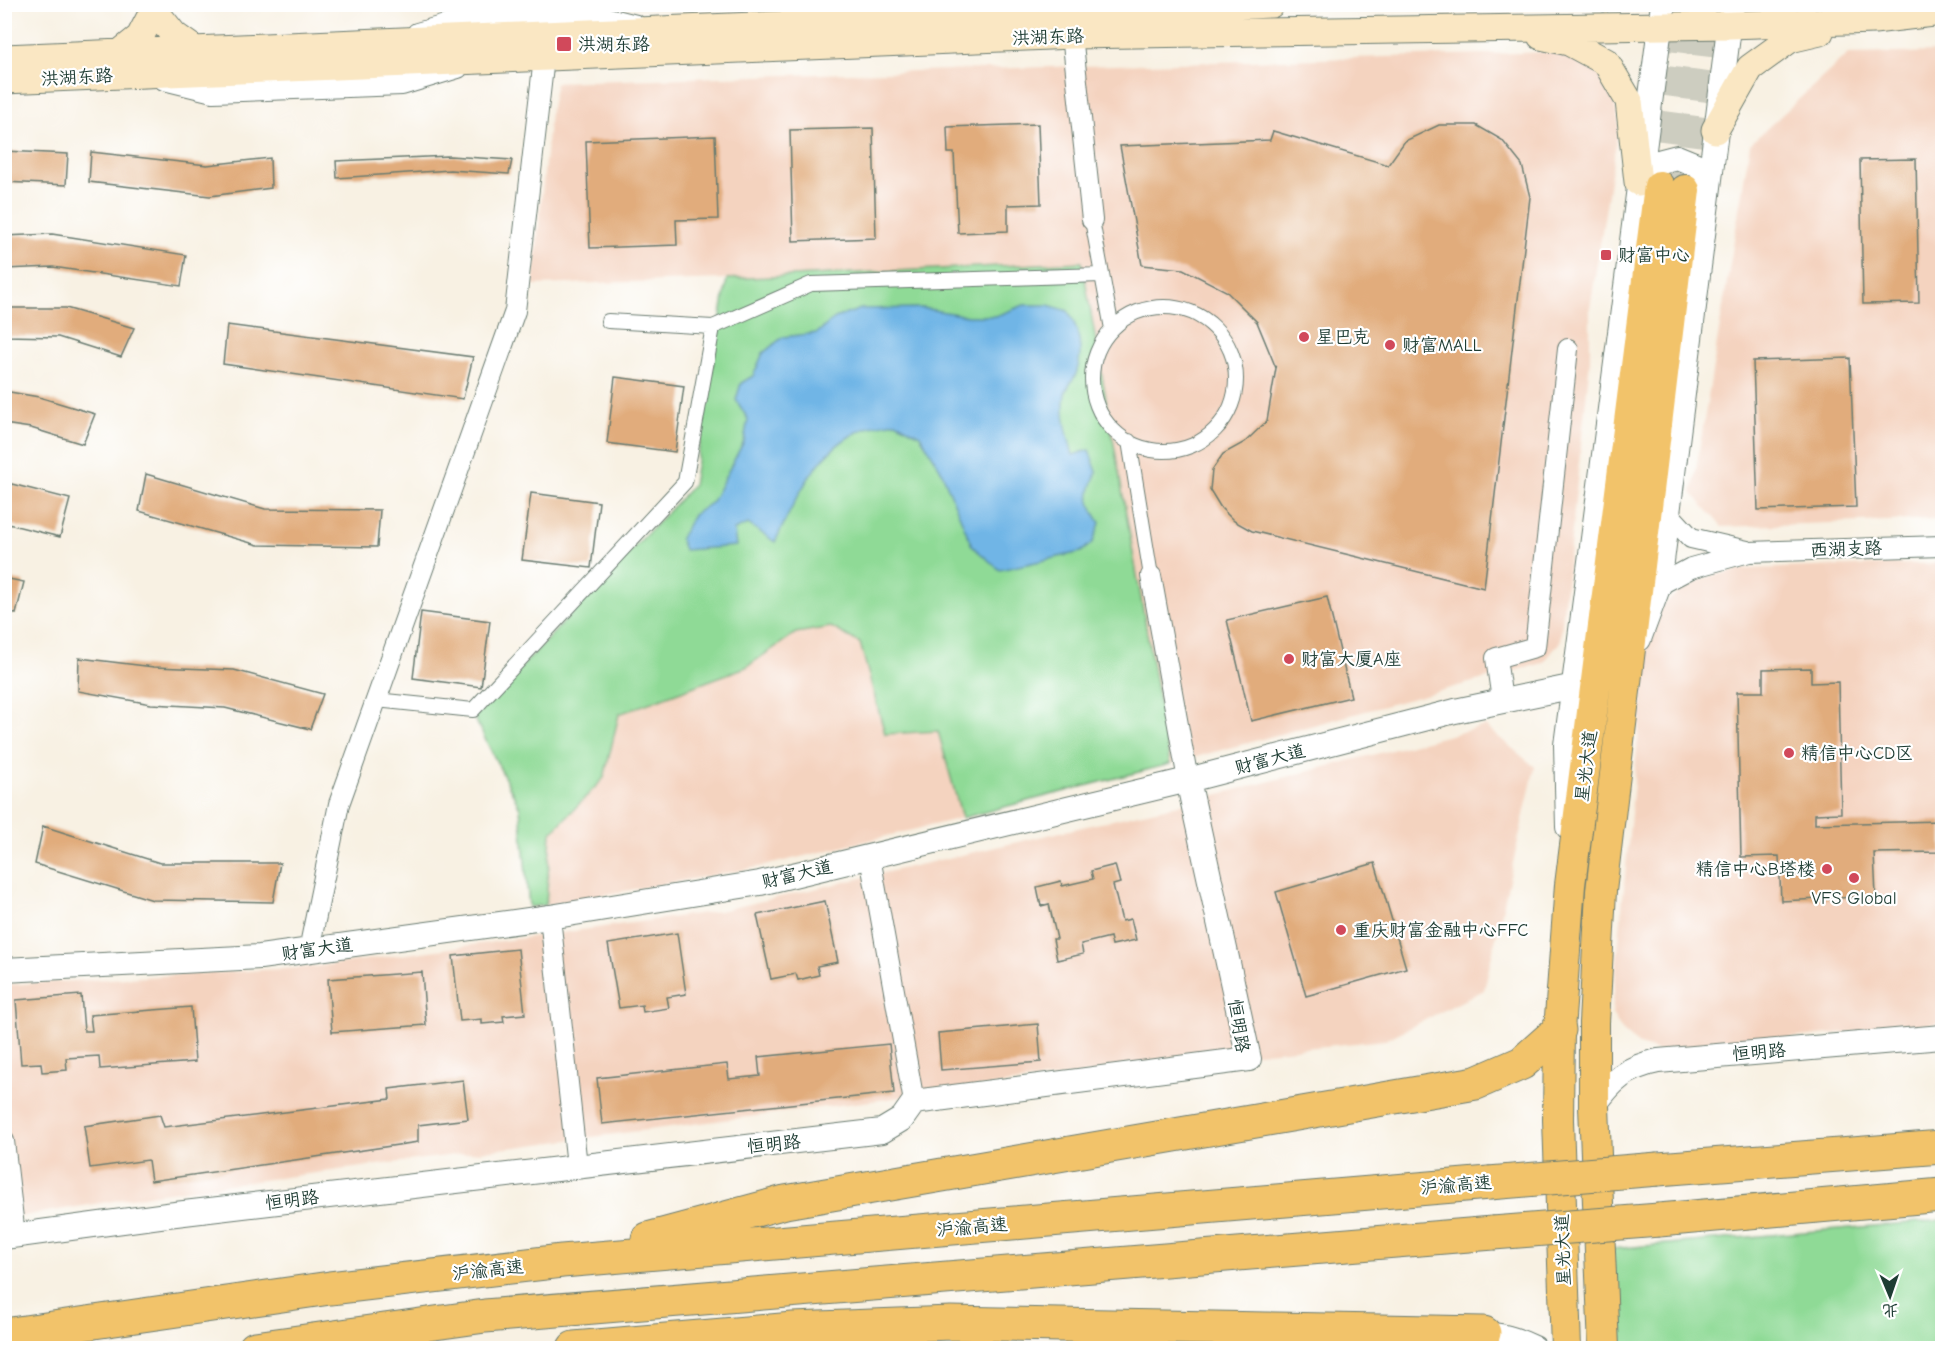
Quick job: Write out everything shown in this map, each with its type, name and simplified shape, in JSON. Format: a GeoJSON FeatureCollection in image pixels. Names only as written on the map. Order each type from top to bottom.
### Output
{"type":"FeatureCollection","features":[{"type":"Feature","properties":{"kind":"highway"},"geometry":{"type":"LineString","coordinates":[[562,1262],[785,1202],[1476,1083],[1522,1063],[1559,1030]]}},
{"type":"Feature","properties":{"kind":"highway","name":"沪渝高速"},"geometry":{"type":"LineString","coordinates":[[4,1335],[330,1288],[562,1262],[1942,1147]]}},
{"type":"Feature","properties":{"kind":"highway"},"geometry":{"type":"LineString","coordinates":[[255,1348],[485,1317],[1942,1195]]}},
{"type":"Feature","properties":{"kind":"highway"},"geometry":{"type":"LineString","coordinates":[[574,1348],[793,1329],[951,1323],[1484,1333]]}},
{"type":"Feature","properties":{"kind":"main road","name":"洪湖东路"},"geometry":{"type":"LineString","coordinates":[[4,80],[544,58],[1271,4]]}},
{"type":"Feature","properties":{"kind":"main road"},"geometry":{"type":"LineString","coordinates":[[120,53],[140,37],[154,7],[174,35],[195,50]]}},
{"type":"Feature","properties":{"kind":"main road"},"geometry":{"type":"LineString","coordinates":[[1715,130],[1750,68],[1791,39],[1874,20],[1942,12]]}},
{"type":"Feature","properties":{"kind":"main road","name":"洪湖东路"},"geometry":{"type":"LineString","coordinates":[[4,58],[659,30],[1070,18],[1505,28],[1662,15],[1731,14],[1874,20]]}},
{"type":"Feature","properties":{"kind":"main road"},"geometry":{"type":"LineString","coordinates":[[1505,28],[1569,42],[1606,62],[1673,185]]}},
{"type":"Feature","properties":{"kind":"main road","name":"星光大道"},"geometry":{"type":"LineString","coordinates":[[1604,1348],[1594,1106],[1594,1023],[1601,891],[1627,668],[1673,185]]}},
{"type":"Feature","properties":{"kind":"main road","name":"星光大道"},"geometry":{"type":"LineString","coordinates":[[1566,1348],[1558,1120],[1559,1030],[1570,885],[1673,185]]}},
{"type":"Feature","properties":{"kind":"street"},"geometry":{"type":"LineString","coordinates":[[1570,885],[1566,745],[1575,686],[1673,185],[1715,130],[1731,14]]}},
{"type":"Feature","properties":{"kind":"street"},"geometry":{"type":"LineString","coordinates":[[1627,668],[1659,585],[1666,512],[1673,185],[1662,15]]}},
{"type":"Feature","properties":{"kind":"street"},"geometry":{"type":"LineString","coordinates":[[1070,18],[1092,220],[1112,328]]}},
{"type":"Feature","properties":{"kind":"street"},"geometry":{"type":"LineString","coordinates":[[309,950],[339,804],[515,310],[544,58]]}},
{"type":"Feature","properties":{"kind":"street"},"geometry":{"type":"LineString","coordinates":[[608,321],[713,327],[811,284],[1102,276]]}},
{"type":"Feature","properties":{"kind":"street"},"geometry":{"type":"LineString","coordinates":[[1155,307],[1178,308],[1200,316],[1218,331],[1231,351],[1236,374],[1234,397],[1224,419],[1208,436],[1188,447],[1165,451],[1141,447],[1119,436],[1103,418],[1093,396],[1092,372],[1096,356],[1112,328],[1139,312],[1155,307]]}},
{"type":"Feature","properties":{"kind":"street"},"geometry":{"type":"LineString","coordinates":[[376,700],[473,710],[685,482],[713,327]]}},
{"type":"Feature","properties":{"kind":"street"},"geometry":{"type":"LineString","coordinates":[[1502,700],[1496,658],[1535,647],[1568,349]]}},
{"type":"Feature","properties":{"kind":"street"},"geometry":{"type":"LineString","coordinates":[[1129,441],[1188,780]]}},
{"type":"Feature","properties":{"kind":"street"},"geometry":{"type":"LineString","coordinates":[[1666,512],[1691,538],[1749,552]]}},
{"type":"Feature","properties":{"kind":"street","name":"西湖支路"},"geometry":{"type":"LineString","coordinates":[[1749,552],[1942,546]]}},
{"type":"Feature","properties":{"kind":"street"},"geometry":{"type":"LineString","coordinates":[[1659,585],[1691,568],[1749,552]]}},
{"type":"Feature","properties":{"kind":"street","name":"财富大道"},"geometry":{"type":"LineString","coordinates":[[4,970],[260,957],[550,917],[760,883],[1188,780],[1502,700],[1575,686]]}},
{"type":"Feature","properties":{"kind":"street","name":"恒明路"},"geometry":{"type":"LineString","coordinates":[[10,1236],[882,1131],[902,1119],[914,1102],[1249,1059],[1188,780]]}},
{"type":"Feature","properties":{"kind":"street"},"geometry":{"type":"LineString","coordinates":[[870,856],[914,1102]]}},
{"type":"Feature","properties":{"kind":"street"},"geometry":{"type":"LineString","coordinates":[[550,917],[577,1166]]}},
{"type":"Feature","properties":{"kind":"street","name":"恒明路"},"geometry":{"type":"LineString","coordinates":[[1594,1106],[1609,1084],[1623,1073],[1641,1064],[1658,1060],[1942,1037]]}},
{"type":"Feature","properties":{"kind":"street"},"geometry":{"type":"LineString","coordinates":[[4,1141],[10,1236]]}},
{"type":"Feature","properties":{"kind":"street"},"geometry":{"type":"LineString","coordinates":[[1316,1348],[1484,1333],[1514,1339],[1534,1348]]}},
{"type":"Feature","properties":{"kind":"shaded area","name":"财富中心"},"geometry":{"type":"Polygon","coordinates":[[[1549,52],[1570,55],[1601,75],[1612,90],[1619,124],[1590,308],[1590,361],[1560,642],[1543,663],[1170,764],[1082,263],[533,285],[550,112],[556,82],[1549,52]]]}},
{"type":"Feature","properties":{"kind":"shaded area"},"geometry":{"type":"Polygon","coordinates":[[[1942,52],[1942,519],[1722,527],[1692,493],[1750,144],[1848,54],[1942,52]]]}},
{"type":"Feature","properties":{"kind":"shaded area"},"geometry":{"type":"Polygon","coordinates":[[[1942,563],[1942,1023],[1658,1051],[1639,1045],[1624,1033],[1612,1014],[1648,634],[1660,608],[1682,589],[1711,576],[1744,569],[1942,563]]]}},
{"type":"Feature","properties":{"kind":"shaded area"},"geometry":{"type":"Polygon","coordinates":[[[831,627],[860,643],[885,733],[938,731],[962,818],[759,867],[546,905],[551,833],[604,778],[619,714],[746,667],[796,633],[831,627]]]}},
{"type":"Feature","properties":{"kind":"shaded area"},"geometry":{"type":"Polygon","coordinates":[[[1485,726],[1535,767],[1484,990],[1385,1040],[1227,1056],[161,1193],[5,1219],[5,985],[314,967],[719,911],[1169,807],[1485,726]]]}},
{"type":"Feature","properties":{"kind":"green space"},"geometry":{"type":"Polygon","coordinates":[[[1082,262],[1170,764],[962,818],[938,731],[885,734],[860,643],[831,627],[796,633],[746,667],[619,714],[604,778],[551,833],[546,905],[529,907],[520,808],[474,717],[693,485],[727,279],[1082,262]]]}},
{"type":"Feature","properties":{"kind":"green space"},"geometry":{"type":"Polygon","coordinates":[[[1942,1220],[1942,1348],[1615,1348],[1611,1249],[1942,1220]]]}},
{"type":"Feature","properties":{"kind":"water"},"geometry":{"type":"Polygon","coordinates":[[[1024,305],[1048,305],[1068,311],[1080,341],[1080,357],[1076,374],[1065,394],[1064,417],[1073,455],[1089,450],[1097,472],[1091,487],[1090,504],[1100,523],[1093,542],[1081,552],[1000,570],[972,546],[940,468],[920,435],[896,422],[864,429],[833,449],[809,477],[775,542],[748,524],[734,530],[736,546],[684,550],[680,539],[693,515],[712,502],[744,441],[748,419],[736,400],[741,383],[753,376],[763,353],[783,337],[817,333],[835,318],[861,309],[922,308],[968,316],[996,316],[1024,305]]]}},
{"type":"Feature","properties":{"kind":"building"},"geometry":{"type":"Polygon","coordinates":[[[1038,124],[1041,204],[1008,205],[1008,231],[958,233],[954,153],[948,153],[947,127],[1038,124]]]}},
{"type":"Feature","properties":{"kind":"building","name":"财富MALL"},"geometry":{"type":"Polygon","coordinates":[[[1439,125],[1476,125],[1502,140],[1522,165],[1530,197],[1484,588],[1252,531],[1234,521],[1221,508],[1210,490],[1212,470],[1223,454],[1245,442],[1267,421],[1276,368],[1257,322],[1226,291],[1183,269],[1142,265],[1120,146],[1270,140],[1273,131],[1388,165],[1405,141],[1439,125]]]}},
{"type":"Feature","properties":{"kind":"building"},"geometry":{"type":"Polygon","coordinates":[[[873,128],[876,238],[793,241],[790,130],[873,128]]]}},
{"type":"Feature","properties":{"kind":"building"},"geometry":{"type":"Polygon","coordinates":[[[715,136],[718,219],[676,220],[677,245],[590,248],[586,141],[715,136]]]}},
{"type":"Feature","properties":{"kind":"building"},"geometry":{"type":"Polygon","coordinates":[[[4,151],[68,154],[66,185],[4,182],[4,151]]]}},
{"type":"Feature","properties":{"kind":"building"},"geometry":{"type":"Polygon","coordinates":[[[91,152],[207,165],[270,158],[271,188],[210,196],[89,182],[91,152]]]}},
{"type":"Feature","properties":{"kind":"building"},"geometry":{"type":"Polygon","coordinates":[[[449,156],[512,160],[509,174],[450,170],[337,178],[336,161],[449,156]]]}},
{"type":"Feature","properties":{"kind":"building"},"geometry":{"type":"Polygon","coordinates":[[[1916,159],[1919,303],[1863,304],[1860,160],[1916,159]]]}},
{"type":"Feature","properties":{"kind":"building"},"geometry":{"type":"Polygon","coordinates":[[[52,234],[186,255],[181,286],[53,267],[4,269],[4,236],[52,234]]]}},
{"type":"Feature","properties":{"kind":"building"},"geometry":{"type":"Polygon","coordinates":[[[4,308],[66,308],[134,328],[121,357],[58,337],[4,336],[4,308]]]}},
{"type":"Feature","properties":{"kind":"building"},"geometry":{"type":"Polygon","coordinates":[[[227,325],[473,357],[463,399],[223,364],[227,325]]]}},
{"type":"Feature","properties":{"kind":"building"},"geometry":{"type":"Polygon","coordinates":[[[1850,358],[1856,507],[1758,510],[1753,361],[1850,358]]]}},
{"type":"Feature","properties":{"kind":"building"},"geometry":{"type":"Polygon","coordinates":[[[615,377],[684,386],[675,452],[607,443],[615,377]]]}},
{"type":"Feature","properties":{"kind":"building"},"geometry":{"type":"Polygon","coordinates":[[[4,391],[39,397],[95,414],[83,444],[31,428],[4,424],[4,391]]]}},
{"type":"Feature","properties":{"kind":"building"},"geometry":{"type":"Polygon","coordinates":[[[146,474],[265,509],[380,510],[377,547],[258,545],[139,511],[146,474]]]}},
{"type":"Feature","properties":{"kind":"building"},"geometry":{"type":"Polygon","coordinates":[[[4,482],[70,499],[60,537],[4,523],[4,482]]]}},
{"type":"Feature","properties":{"kind":"building"},"geometry":{"type":"Polygon","coordinates":[[[531,493],[599,502],[591,568],[522,560],[531,493]]]}},
{"type":"Feature","properties":{"kind":"building"},"geometry":{"type":"Polygon","coordinates":[[[4,578],[24,582],[16,614],[4,611],[4,578]]]}},
{"type":"Feature","properties":{"kind":"building","name":"财富大厦A座"},"geometry":{"type":"Polygon","coordinates":[[[1327,597],[1351,697],[1251,721],[1227,620],[1327,597]]]}},
{"type":"Feature","properties":{"kind":"building"},"geometry":{"type":"Polygon","coordinates":[[[421,612],[490,621],[481,687],[413,678],[421,612]]]}},
{"type":"Feature","properties":{"kind":"building"},"geometry":{"type":"Polygon","coordinates":[[[79,658],[154,667],[234,670],[323,694],[310,729],[225,708],[151,704],[78,691],[79,658]]]}},
{"type":"Feature","properties":{"kind":"building","name":"精信中心CD区"},"geometry":{"type":"Polygon","coordinates":[[[1811,668],[1811,683],[1838,682],[1841,813],[1815,814],[1815,824],[1942,821],[1942,852],[1874,853],[1876,896],[1781,901],[1779,856],[1741,857],[1737,692],[1763,692],[1763,669],[1811,668]]]}},
{"type":"Feature","properties":{"kind":"building"},"geometry":{"type":"Polygon","coordinates":[[[43,826],[160,863],[280,863],[273,902],[153,900],[35,864],[43,826]]]}},
{"type":"Feature","properties":{"kind":"building","name":"重庆财富金融中心FFC"},"geometry":{"type":"Polygon","coordinates":[[[1375,863],[1406,968],[1306,996],[1276,892],[1375,863]]]}},
{"type":"Feature","properties":{"kind":"building"},"geometry":{"type":"Polygon","coordinates":[[[1115,865],[1120,883],[1113,885],[1122,921],[1131,919],[1136,940],[1112,945],[1110,937],[1081,944],[1083,954],[1057,960],[1053,939],[1057,939],[1049,904],[1041,906],[1037,887],[1061,881],[1062,886],[1093,879],[1091,871],[1115,865]]]}},
{"type":"Feature","properties":{"kind":"building"},"geometry":{"type":"Polygon","coordinates":[[[825,901],[838,962],[817,966],[819,975],[798,980],[796,974],[771,979],[757,915],[825,901]]]}},
{"type":"Feature","properties":{"kind":"building"},"geometry":{"type":"Polygon","coordinates":[[[677,933],[686,994],[667,997],[669,1008],[643,1012],[642,1005],[619,1008],[608,944],[677,933]]]}},
{"type":"Feature","properties":{"kind":"building"},"geometry":{"type":"Polygon","coordinates":[[[518,949],[525,1014],[503,1016],[504,1022],[482,1024],[482,1019],[460,1021],[453,956],[518,949]]]}},
{"type":"Feature","properties":{"kind":"building"},"geometry":{"type":"Polygon","coordinates":[[[422,972],[426,1025],[332,1032],[328,979],[422,972]]]}},
{"type":"Feature","properties":{"kind":"building"},"geometry":{"type":"Polygon","coordinates":[[[81,995],[84,1031],[92,1031],[90,1015],[191,1007],[195,1062],[100,1069],[99,1056],[66,1058],[67,1070],[42,1072],[41,1063],[21,1064],[16,1000],[81,995]]]}},
{"type":"Feature","properties":{"kind":"building"},"geometry":{"type":"Polygon","coordinates":[[[1038,1024],[1041,1062],[941,1070],[938,1033],[1038,1024]]]}},
{"type":"Feature","properties":{"kind":"building"},"geometry":{"type":"Polygon","coordinates":[[[889,1044],[894,1093],[602,1124],[597,1078],[727,1064],[729,1079],[760,1076],[758,1057],[889,1044]]]}},
{"type":"Feature","properties":{"kind":"building"},"geometry":{"type":"Polygon","coordinates":[[[463,1080],[468,1119],[418,1125],[418,1142],[151,1181],[148,1160],[90,1168],[84,1126],[160,1115],[164,1127],[390,1099],[389,1089],[463,1080]]]}},
{"type":"Feature","properties":{"kind":"tunnel"},"geometry":{"type":"LineString","coordinates":[[1659,186],[1683,4]]}},
{"type":"Feature","properties":{"kind":"tunnel"},"geometry":{"type":"LineString","coordinates":[[1685,190],[1708,4]]}},
{"type":"Feature","properties":{"kind":"place","name":"洪湖东路"},"geometry":{"type":"Point","coordinates":[564,44]}},
{"type":"Feature","properties":{"kind":"place","name":"财富中心"},"geometry":{"type":"Point","coordinates":[1606,255]}},
{"type":"Feature","properties":{"kind":"place","name":"星巴克"},"geometry":{"type":"Point","coordinates":[1304,337]}},
{"type":"Feature","properties":{"kind":"place","name":"财富MALL"},"geometry":{"type":"Point","coordinates":[1390,345]}},
{"type":"Feature","properties":{"kind":"place","name":"财富大厦A座"},"geometry":{"type":"Point","coordinates":[1289,659]}},
{"type":"Feature","properties":{"kind":"place","name":"精信中心CD区"},"geometry":{"type":"Point","coordinates":[1789,753]}},
{"type":"Feature","properties":{"kind":"place","name":"精信中心B塔楼"},"geometry":{"type":"Point","coordinates":[1827,869]}},
{"type":"Feature","properties":{"kind":"place","name":"VFS Global"},"geometry":{"type":"Point","coordinates":[1854,878]}},
{"type":"Feature","properties":{"kind":"place","name":"重庆财富金融中心FFC"},"geometry":{"type":"Point","coordinates":[1341,930]}}]}
